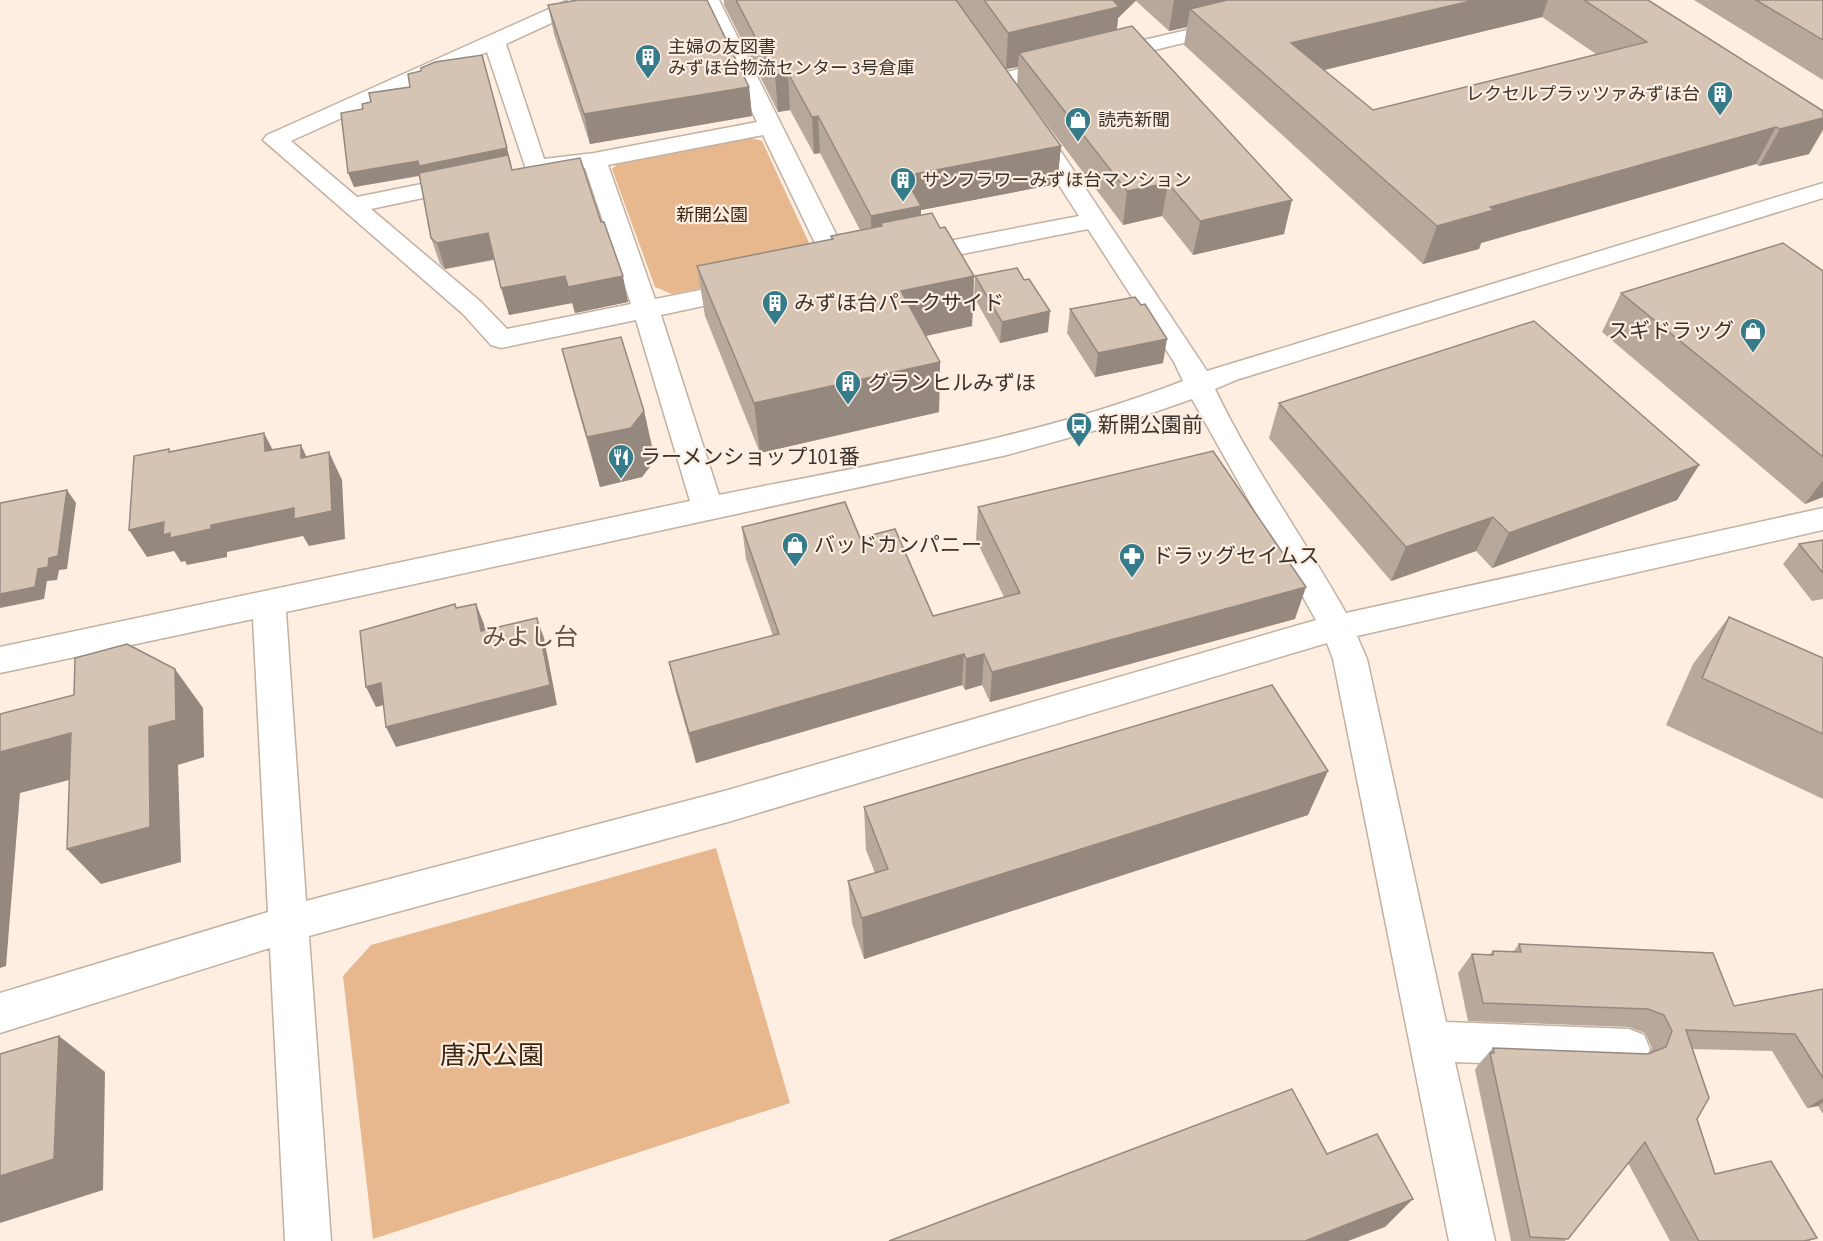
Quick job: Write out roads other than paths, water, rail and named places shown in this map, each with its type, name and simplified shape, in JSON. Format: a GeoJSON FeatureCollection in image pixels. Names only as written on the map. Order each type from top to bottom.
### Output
{"type":"FeatureCollection","features":[{"type":"Feature","properties":{"kind":"street"},"geometry":{"type":"LineString","coordinates":[[586,0],[495,43],[275,140],[472,308],[501,339],[772,284]]}},
{"type":"Feature","properties":{"kind":"street"},"geometry":{"type":"LineString","coordinates":[[709,0],[772,126],[853,267],[1095,219]]}},
{"type":"Feature","properties":{"kind":"street"},"geometry":{"type":"LineString","coordinates":[[1235,7],[1250,21],[1006,87],[1177,343],[1216,421],[1300,559],[1337,628],[1350,659],[1428,1041],[1472,1241]]}},
{"type":"Feature","properties":{"kind":"street"},"geometry":{"type":"LineString","coordinates":[[495,43],[512,172]]}},
{"type":"Feature","properties":{"kind":"street"},"geometry":{"type":"LineString","coordinates":[[351,206],[512,172],[594,160],[772,126]]}},
{"type":"Feature","properties":{"kind":"street"},"geometry":{"type":"LineString","coordinates":[[594,160],[646,310],[708,509]]}},
{"type":"Feature","properties":{"kind":"street"},"geometry":{"type":"LineString","coordinates":[[0,660],[1007,445],[1199,387],[1226,373],[1823,190]]}},
{"type":"Feature","properties":{"kind":"street"},"geometry":{"type":"LineString","coordinates":[[0,1013],[288,924],[728,806],[1071,703],[1337,628],[1823,519]]}},
{"type":"Feature","properties":{"kind":"street"},"geometry":{"type":"LineString","coordinates":[[269,604],[308,1241]]}},
{"type":"Feature","properties":{"kind":"street"},"geometry":{"type":"LineString","coordinates":[[1428,1041],[1629,1049]]}},
{"type":"Feature","properties":{"kind":"place","name":"主婦の友図書 みずほ台物流センター 3号倉庫"},"geometry":{"type":"Point","coordinates":[648,80]}},
{"type":"Feature","properties":{"kind":"place","name":"レクセルプラッツァみずほ台"},"geometry":{"type":"Point","coordinates":[1720,117]}},
{"type":"Feature","properties":{"kind":"place","name":"読売新聞"},"geometry":{"type":"Point","coordinates":[1078,143]}},
{"type":"Feature","properties":{"kind":"place","name":"サンフラワーみずほ台マンション"},"geometry":{"type":"Point","coordinates":[903,203]}},
{"type":"Feature","properties":{"kind":"place","name":"みずほ台パークサイド"},"geometry":{"type":"Point","coordinates":[775,326]}},
{"type":"Feature","properties":{"kind":"place","name":"スギドラッグ"},"geometry":{"type":"Point","coordinates":[1753,354]}},
{"type":"Feature","properties":{"kind":"place","name":"グランヒルみずほ"},"geometry":{"type":"Point","coordinates":[848,406]}},
{"type":"Feature","properties":{"kind":"place","name":"新開公園前"},"geometry":{"type":"Point","coordinates":[1079,448]}},
{"type":"Feature","properties":{"kind":"place","name":"ラーメンショップ101番"},"geometry":{"type":"Point","coordinates":[621,480]}},
{"type":"Feature","properties":{"kind":"place","name":"バッドカンパニー"},"geometry":{"type":"Point","coordinates":[795,568]}},
{"type":"Feature","properties":{"kind":"place","name":"ドラッグセイムス"},"geometry":{"type":"Point","coordinates":[1132,579]}},
{"type":"Feature","properties":{"kind":"district","name":"みよし台"},"geometry":{"type":"Point","coordinates":[530,637]}},
{"type":"Feature","properties":{"kind":"park label","name":"新開公園"},"geometry":{"type":"Point","coordinates":[712,215]}},
{"type":"Feature","properties":{"kind":"park label","name":"唐沢公園"},"geometry":{"type":"Point","coordinates":[492,1055]}}]}
